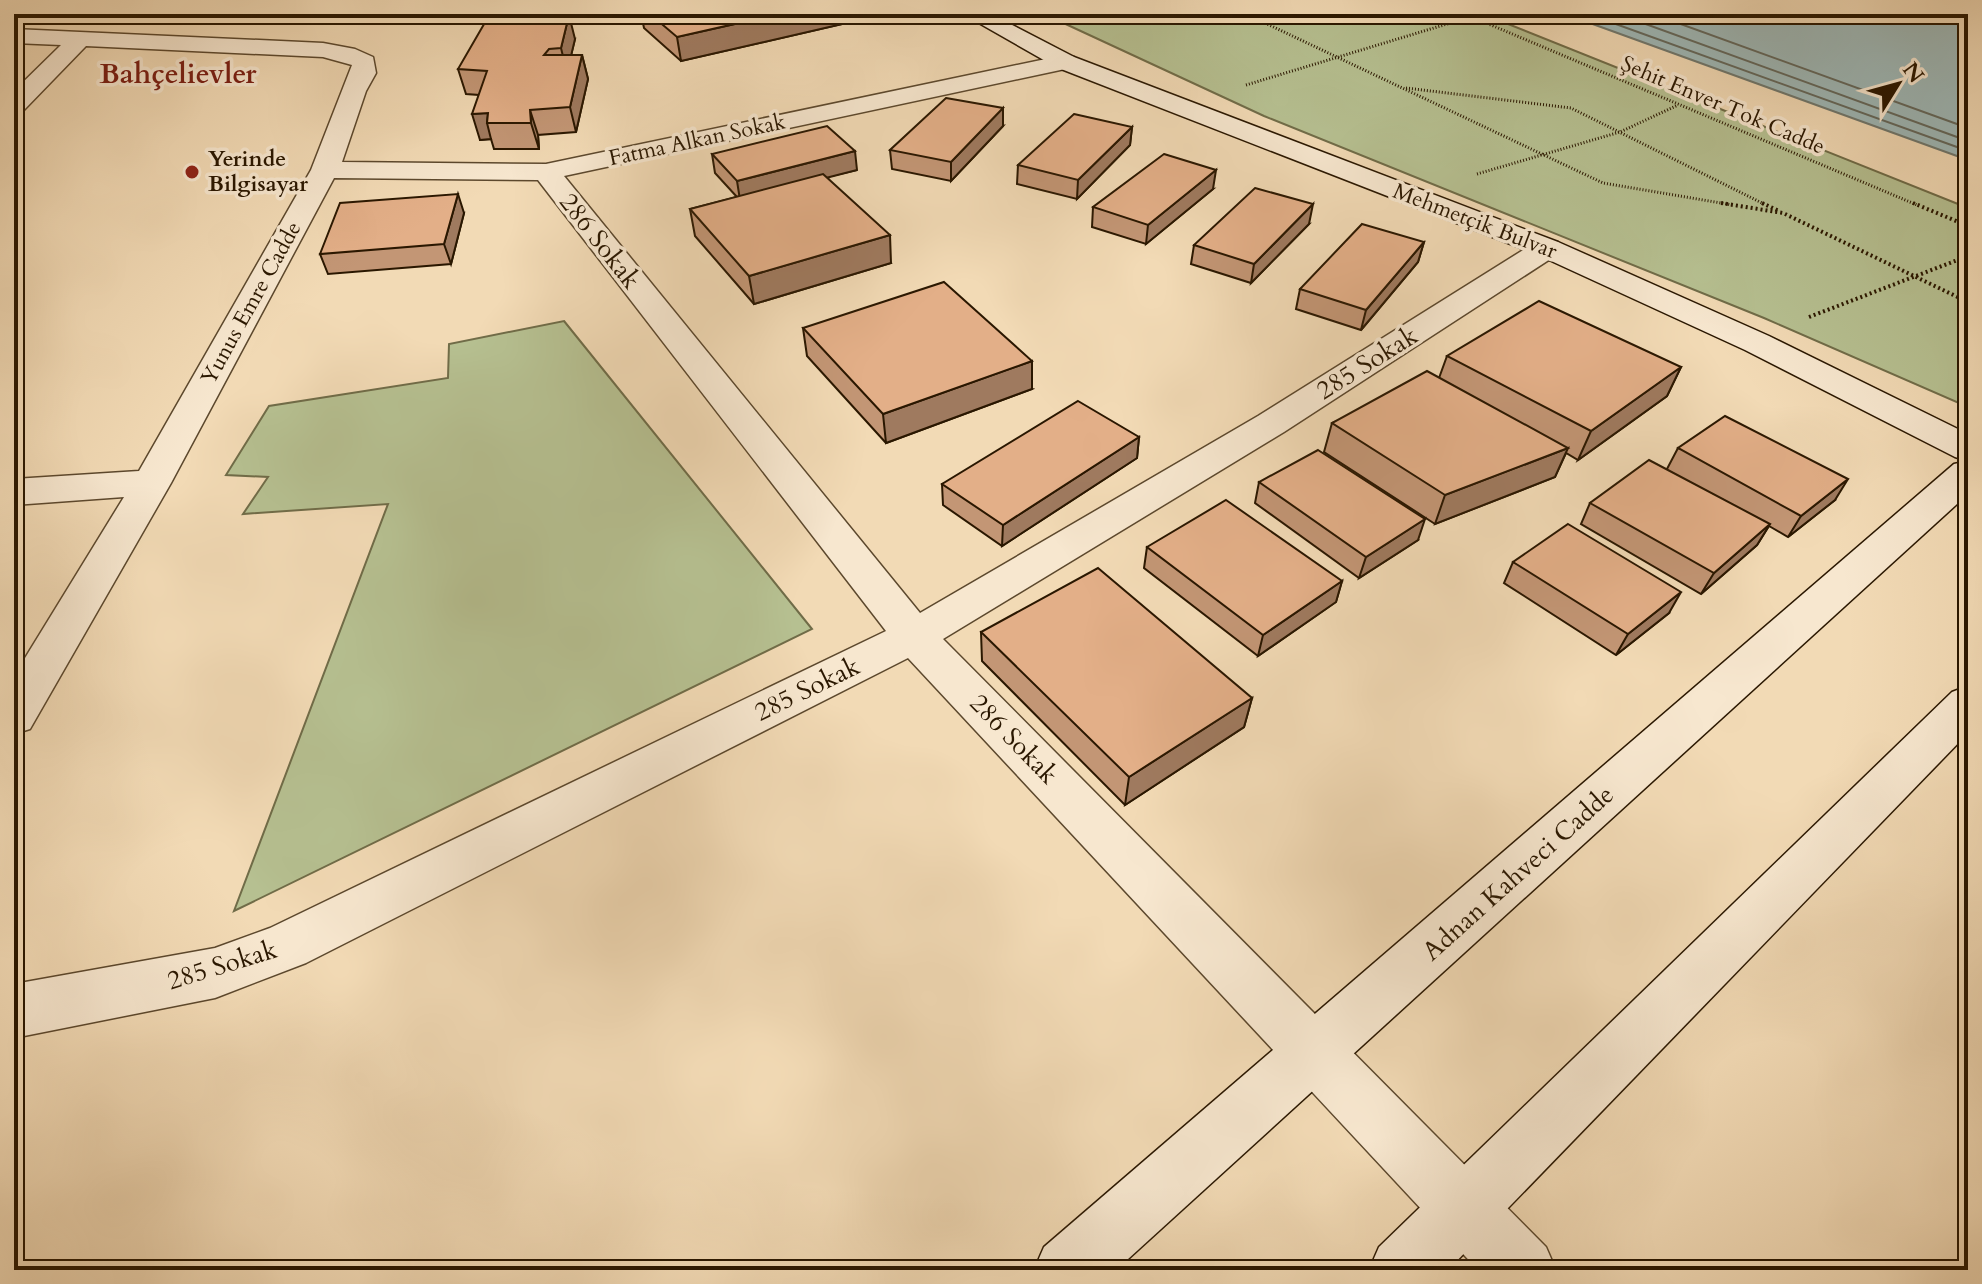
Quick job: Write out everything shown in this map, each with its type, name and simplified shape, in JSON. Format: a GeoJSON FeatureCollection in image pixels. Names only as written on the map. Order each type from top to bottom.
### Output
{"type":"FeatureCollection","features":[{"type":"Feature","properties":{"kind":"street","name":"Mehmetçik Bulvar"},"geometry":{"type":"LineString","coordinates":[[974,14],[1065,62],[1547,248],[1757,343],[1968,449]]}},
{"type":"Feature","properties":{"kind":"street","name":"Yunus Emre Cadde"},"geometry":{"type":"LineString","coordinates":[[14,36],[323,50],[347,54],[364,62],[364,73],[353,91],[325,170],[152,483],[14,716]]}},
{"type":"Feature","properties":{"kind":"street"},"geometry":{"type":"LineString","coordinates":[[14,106],[80,39]]}},
{"type":"Feature","properties":{"kind":"street","name":"Fatma Alkan Sokak"},"geometry":{"type":"LineString","coordinates":[[325,170],[546,172],[1065,62]]}},
{"type":"Feature","properties":{"kind":"street","name":"286 Sokak"},"geometry":{"type":"LineString","coordinates":[[546,172],[914,636],[1317,1052],[1523,1270]]}},
{"type":"Feature","properties":{"kind":"street","name":"285 Sokak"},"geometry":{"type":"LineString","coordinates":[[14,1011],[215,973],[287,946],[914,636],[1271,424],[1547,248]]}},
{"type":"Feature","properties":{"kind":"street","name":"Adnan Kahveci Cadde"},"geometry":{"type":"LineString","coordinates":[[1067,1270],[1968,473]]}},
{"type":"Feature","properties":{"kind":"street"},"geometry":{"type":"LineString","coordinates":[[14,492],[152,483]]}},
{"type":"Feature","properties":{"kind":"street"},"geometry":{"type":"LineString","coordinates":[[1402,1270],[1968,704]]}},
{"type":"Feature","properties":{"kind":"path"},"geometry":{"type":"LineString","coordinates":[[1246,14],[1603,183],[1783,213]]}},
{"type":"Feature","properties":{"kind":"path","name":"Şehit Enver Tok Cadde"},"geometry":{"type":"LineString","coordinates":[[1465,14],[1968,226]]}},
{"type":"Feature","properties":{"kind":"path"},"geometry":{"type":"LineString","coordinates":[[1240,87],[1471,16]]}},
{"type":"Feature","properties":{"kind":"path"},"geometry":{"type":"LineString","coordinates":[[1401,88],[1571,108],[1968,302]]}},
{"type":"Feature","properties":{"kind":"path"},"geometry":{"type":"LineString","coordinates":[[1469,176],[1620,132],[1679,104]]}},
{"type":"Feature","properties":{"kind":"path"},"geometry":{"type":"LineString","coordinates":[[1797,322],[1968,256]]}},
{"type":"Feature","properties":{"kind":"green space"},"geometry":{"type":"Polygon","coordinates":[[[1044,14],[1483,14],[1968,208],[1968,407],[1764,318],[1264,116],[1044,14]]]}},
{"type":"Feature","properties":{"kind":"green space"},"geometry":{"type":"Polygon","coordinates":[[[564,321],[812,629],[234,911],[388,504],[243,514],[268,477],[226,475],[269,406],[448,378],[449,344],[564,321]]]}},
{"type":"Feature","properties":{"kind":"water"},"geometry":{"type":"Polygon","coordinates":[[[1565,14],[1968,14],[1968,160],[1565,14]]]}},
{"type":"Feature","properties":{"kind":"building"},"geometry":{"type":"Polygon","coordinates":[[[650,14],[779,14],[677,37],[650,14]]]}},
{"type":"Feature","properties":{"kind":"building"},"geometry":{"type":"Polygon","coordinates":[[[569,15],[561,48],[549,49],[544,55],[582,55],[570,107],[530,110],[531,123],[487,123],[488,113],[472,114],[487,71],[458,69],[487,19],[569,15]]]}},
{"type":"Feature","properties":{"kind":"building"},"geometry":{"type":"Polygon","coordinates":[[[946,98],[1003,108],[951,162],[890,150],[946,98]]]}},
{"type":"Feature","properties":{"kind":"building"},"geometry":{"type":"Polygon","coordinates":[[[1074,114],[1132,127],[1078,180],[1018,165],[1074,114]]]}},
{"type":"Feature","properties":{"kind":"building"},"geometry":{"type":"Polygon","coordinates":[[[827,126],[855,151],[737,181],[712,154],[827,126]]]}},
{"type":"Feature","properties":{"kind":"building"},"geometry":{"type":"Polygon","coordinates":[[[1164,154],[1216,170],[1148,225],[1093,207],[1164,154]]]}},
{"type":"Feature","properties":{"kind":"building"},"geometry":{"type":"Polygon","coordinates":[[[823,174],[890,235],[749,276],[690,209],[823,174]]]}},
{"type":"Feature","properties":{"kind":"building"},"geometry":{"type":"Polygon","coordinates":[[[1255,188],[1313,204],[1254,264],[1194,245],[1255,188]]]}},
{"type":"Feature","properties":{"kind":"building"},"geometry":{"type":"Polygon","coordinates":[[[458,194],[444,244],[320,254],[340,203],[458,194]]]}},
{"type":"Feature","properties":{"kind":"building"},"geometry":{"type":"Polygon","coordinates":[[[1362,224],[1424,242],[1366,310],[1300,289],[1362,224]]]}},
{"type":"Feature","properties":{"kind":"building"},"geometry":{"type":"Polygon","coordinates":[[[944,282],[1032,361],[883,414],[803,328],[944,282]]]}},
{"type":"Feature","properties":{"kind":"building"},"geometry":{"type":"Polygon","coordinates":[[[1539,301],[1681,367],[1591,431],[1447,356],[1539,301]]]}},
{"type":"Feature","properties":{"kind":"building"},"geometry":{"type":"Polygon","coordinates":[[[1427,371],[1568,448],[1445,495],[1332,423],[1427,371]]]}},
{"type":"Feature","properties":{"kind":"building"},"geometry":{"type":"Polygon","coordinates":[[[1078,401],[1139,437],[1003,525],[942,484],[1078,401]]]}},
{"type":"Feature","properties":{"kind":"building"},"geometry":{"type":"Polygon","coordinates":[[[1725,416],[1848,479],[1801,516],[1678,448],[1725,416]]]}},
{"type":"Feature","properties":{"kind":"building"},"geometry":{"type":"Polygon","coordinates":[[[1318,450],[1425,519],[1366,557],[1259,482],[1318,450]]]}},
{"type":"Feature","properties":{"kind":"building"},"geometry":{"type":"Polygon","coordinates":[[[1649,460],[1770,524],[1714,573],[1590,503],[1649,460]]]}},
{"type":"Feature","properties":{"kind":"building"},"geometry":{"type":"Polygon","coordinates":[[[1226,500],[1342,581],[1263,635],[1147,547],[1226,500]]]}},
{"type":"Feature","properties":{"kind":"building"},"geometry":{"type":"Polygon","coordinates":[[[1568,524],[1681,592],[1628,634],[1513,562],[1568,524]]]}},
{"type":"Feature","properties":{"kind":"building"},"geometry":{"type":"Polygon","coordinates":[[[1098,568],[1252,698],[1129,777],[981,632],[1098,568]]]}},
{"type":"Feature","properties":{"kind":"place","name":"Yerinde Bilgisayar"},"geometry":{"type":"Point","coordinates":[192,172]}},
{"type":"Feature","properties":{"kind":"district","name":"Bahçelievler"},"geometry":{"type":"Point","coordinates":[178,74]}}]}
